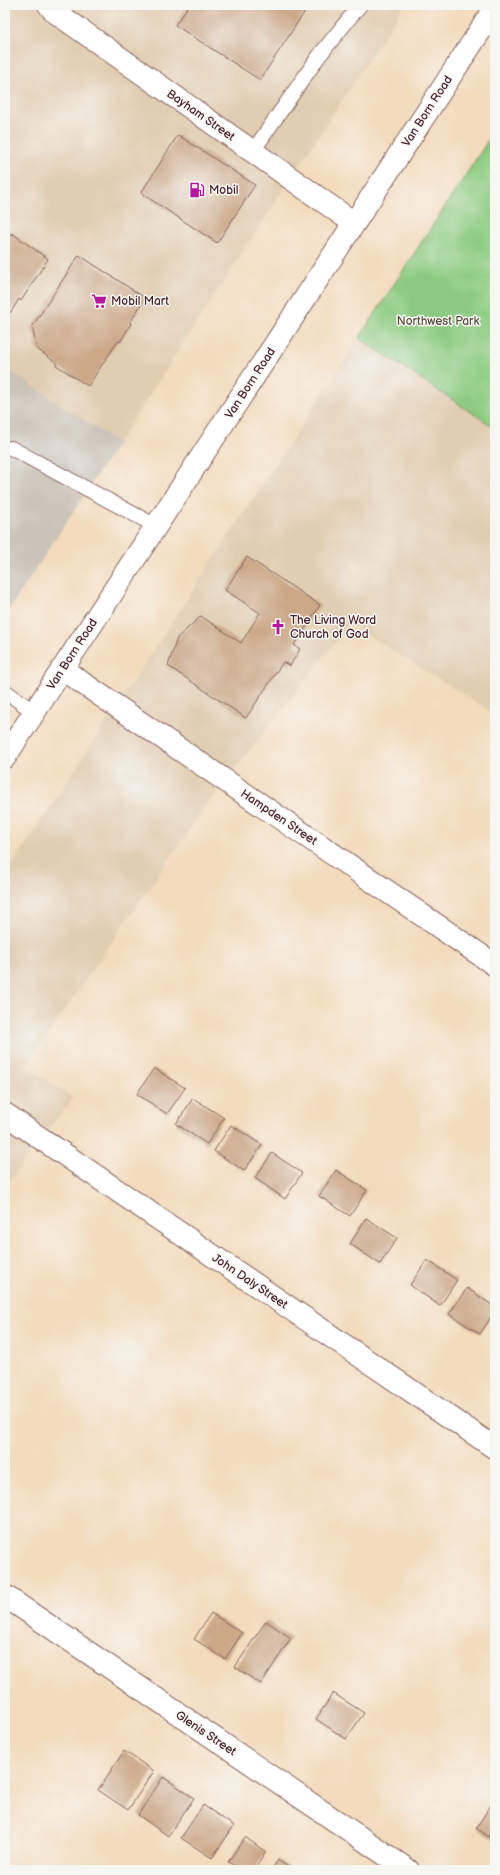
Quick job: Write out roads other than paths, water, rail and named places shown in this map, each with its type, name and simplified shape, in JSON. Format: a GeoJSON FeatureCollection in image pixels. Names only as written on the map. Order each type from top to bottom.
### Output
{"type":"FeatureCollection","features":[{"type":"Feature","properties":{"kind":"street","name":"Bayham Street"},"geometry":{"type":"LineString","coordinates":[[49,5],[55,12],[354,223]]}},
{"type":"Feature","properties":{"kind":"street","name":"Van Born Road"},"geometry":{"type":"LineString","coordinates":[[5,757],[495,8]]}},
{"type":"Feature","properties":{"kind":"street","name":"Hampden Street"},"geometry":{"type":"LineString","coordinates":[[62,669],[495,965]]}},
{"type":"Feature","properties":{"kind":"street","name":"John Daly Street"},"geometry":{"type":"LineString","coordinates":[[5,1114],[495,1448]]}},
{"type":"Feature","properties":{"kind":"street","name":"Glenis Street"},"geometry":{"type":"LineString","coordinates":[[5,1596],[408,1870]]}},
{"type":"Feature","properties":{"kind":"lane"},"geometry":{"type":"LineString","coordinates":[[253,151],[319,56],[360,5]]}},
{"type":"Feature","properties":{"kind":"lane"},"geometry":{"type":"LineString","coordinates":[[7,450],[156,526]]}},
{"type":"Feature","properties":{"kind":"lane"},"geometry":{"type":"LineString","coordinates":[[5,692],[34,712]]}},
{"type":"Feature","properties":{"kind":"place","name":"Mobil"},"geometry":{"type":"Point","coordinates":[197,190]}},
{"type":"Feature","properties":{"kind":"place","name":"Mobil Mart"},"geometry":{"type":"Point","coordinates":[99,301]}},
{"type":"Feature","properties":{"kind":"place","name":"The Living Word Church of God"},"geometry":{"type":"Point","coordinates":[278,627]}},
{"type":"Feature","properties":{"kind":"park label","name":"Northwest Park"},"geometry":{"type":"Point","coordinates":[438,321]}}]}
